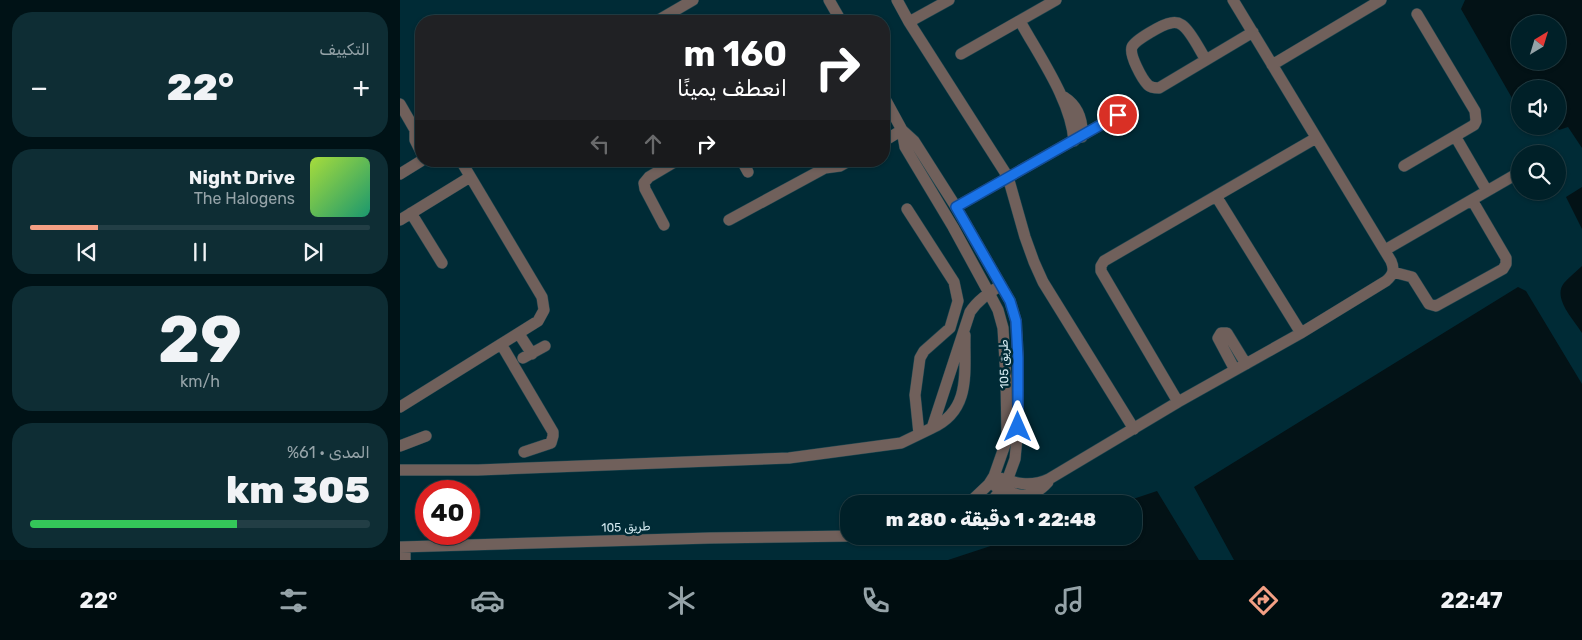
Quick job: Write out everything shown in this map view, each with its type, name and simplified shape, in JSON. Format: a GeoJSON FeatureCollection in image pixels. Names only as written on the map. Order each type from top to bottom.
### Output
{"type":"FeatureCollection","features":[{"type":"Feature","properties":{"kind":"street"},"geometry":{"type":"LineString","coordinates":[[667,15],[693,0]]}},
{"type":"Feature","properties":{"kind":"street"},"geometry":{"type":"LineString","coordinates":[[829,0],[838,15]]}},
{"type":"Feature","properties":{"kind":"street"},"geometry":{"type":"LineString","coordinates":[[897,0],[909,22],[1008,177],[1025,237],[1037,269],[1134,429]]}},
{"type":"Feature","properties":{"kind":"street"},"geometry":{"type":"LineString","coordinates":[[909,22],[949,0]]}},
{"type":"Feature","properties":{"kind":"street"},"geometry":{"type":"LineString","coordinates":[[961,54],[1056,0]]}},
{"type":"Feature","properties":{"kind":"street"},"geometry":{"type":"LineString","coordinates":[[1026,495],[1041,488],[1050,479],[1178,402],[1301,333],[1386,281],[1393,272],[1394,266],[1385,250],[1234,0]]}},
{"type":"Feature","properties":{"kind":"street"},"geometry":{"type":"LineString","coordinates":[[1272,65],[1381,0]]}},
{"type":"Feature","properties":{"kind":"street"},"geometry":{"type":"LineString","coordinates":[[1404,166],[1474,125],[1477,115],[1418,14]]}},
{"type":"Feature","properties":{"kind":"street"},"geometry":{"type":"LineString","coordinates":[[1020,21],[1060,94],[1078,139]]}},
{"type":"Feature","properties":{"kind":"street"},"geometry":{"type":"LineString","coordinates":[[1206,60],[1187,31],[1177,23],[1164,25],[1136,42],[1132,47],[1131,54],[1148,85],[1153,88],[1159,88],[1206,60],[1253,32]]}},
{"type":"Feature","properties":{"kind":"street"},"geometry":{"type":"LineString","coordinates":[[400,104],[415,126]]}},
{"type":"Feature","properties":{"kind":"street","name":"طريق 105"},"geometry":{"type":"LineString","coordinates":[[890,108],[902,130],[905,146],[989,293],[998,310],[1003,328],[1007,440],[992,480],[977,495]]}},
{"type":"Feature","properties":{"kind":"street"},"geometry":{"type":"LineString","coordinates":[[956,207],[1118,115]]}},
{"type":"Feature","properties":{"kind":"street"},"geometry":{"type":"LineString","coordinates":[[890,137],[902,130]]}},
{"type":"Feature","properties":{"kind":"street","name":"طريق 105"},"geometry":{"type":"LineString","coordinates":[[902,130],[914,141],[964,220],[1010,301],[1016,321],[1018,358],[1016,459],[1005,485],[997,495]]}},
{"type":"Feature","properties":{"kind":"street"},"geometry":{"type":"LineString","coordinates":[[1456,136],[1487,191]]}},
{"type":"Feature","properties":{"kind":"street"},"geometry":{"type":"LineString","coordinates":[[1178,402],[1101,271],[1101,266],[1104,261],[1316,138]]}},
{"type":"Feature","properties":{"kind":"street"},"geometry":{"type":"LineString","coordinates":[[400,174],[415,165]]}},
{"type":"Feature","properties":{"kind":"street"},"geometry":{"type":"LineString","coordinates":[[400,407],[519,334],[538,321],[544,310],[544,303],[538,289],[464,167]]}},
{"type":"Feature","properties":{"kind":"street"},"geometry":{"type":"LineString","coordinates":[[664,225],[645,190],[644,183],[649,177],[666,167]]}},
{"type":"Feature","properties":{"kind":"street"},"geometry":{"type":"LineString","coordinates":[[745,167],[748,172]]}},
{"type":"Feature","properties":{"kind":"street"},"geometry":{"type":"LineString","coordinates":[[729,220],[825,168],[831,167]]}},
{"type":"Feature","properties":{"kind":"street"},"geometry":{"type":"LineString","coordinates":[[400,220],[470,177]]}},
{"type":"Feature","properties":{"kind":"street"},"geometry":{"type":"LineString","coordinates":[[1385,250],[1511,177]]}},
{"type":"Feature","properties":{"kind":"street"},"geometry":{"type":"LineString","coordinates":[[1216,196],[1301,333]]}},
{"type":"Feature","properties":{"kind":"street"},"geometry":{"type":"LineString","coordinates":[[1393,272],[1412,278],[1429,304],[1436,306],[1503,269],[1506,264],[1506,258],[1472,200]]}},
{"type":"Feature","properties":{"kind":"street"},"geometry":{"type":"LineString","coordinates":[[907,209],[954,282],[958,301],[950,328],[924,351],[920,358],[915,395],[919,434]]}},
{"type":"Feature","properties":{"kind":"street"},"geometry":{"type":"LineString","coordinates":[[411,213],[442,263]]}},
{"type":"Feature","properties":{"kind":"street"},"geometry":{"type":"LineString","coordinates":[[953,227],[964,220]]}},
{"type":"Feature","properties":{"kind":"street"},"geometry":{"type":"LineString","coordinates":[[932,428],[970,312],[976,304],[1001,285]]}},
{"type":"Feature","properties":{"kind":"street"},"geometry":{"type":"LineString","coordinates":[[400,470],[478,470],[789,458],[901,442],[943,423],[958,407],[964,391],[965,323]]}},
{"type":"Feature","properties":{"kind":"street"},"geometry":{"type":"LineString","coordinates":[[1235,370],[1218,338],[1221,333],[1228,334],[1246,364]]}},
{"type":"Feature","properties":{"kind":"street"},"geometry":{"type":"LineString","coordinates":[[519,334],[528,356],[545,346]]}},
{"type":"Feature","properties":{"kind":"street"},"geometry":{"type":"LineString","coordinates":[[501,344],[553,432],[550,442],[524,452]]}},
{"type":"Feature","properties":{"kind":"street"},"geometry":{"type":"LineString","coordinates":[[400,446],[426,436]]}},
{"type":"Feature","properties":{"kind":"street"},"geometry":{"type":"LineString","coordinates":[[1005,485],[1029,484],[1050,479]]}},
{"type":"Feature","properties":{"kind":"street"},"geometry":{"type":"LineString","coordinates":[[992,480],[1022,495]]}},
{"type":"Feature","properties":{"kind":"street","name":"طريق 105"},"geometry":{"type":"LineString","coordinates":[[402,547],[840,536]]}},
{"type":"Feature","properties":{"kind":"street"},"geometry":{"type":"LineString","coordinates":[[402,547],[405,560]]}},
{"type":"Feature","properties":{"kind":"shaded area"},"geometry":{"type":"Polygon","coordinates":[[[1465,0],[1582,0],[1582,148],[1568,127],[1566,128],[1566,80],[1511,80],[1511,96],[1461,9],[1465,0]]]}},
{"type":"Feature","properties":{"kind":"shaded area"},"geometry":{"type":"Polygon","coordinates":[[[1582,187],[1582,229],[1566,197],[1582,187]]]}},
{"type":"Feature","properties":{"kind":"shaded area"},"geometry":{"type":"Polygon","coordinates":[[[1582,266],[1582,333],[1562,302],[1561,289],[1564,283],[1582,266]]]}},
{"type":"Feature","properties":{"kind":"shaded area"},"geometry":{"type":"Polygon","coordinates":[[[1518,287],[1526,291],[1582,384],[1582,560],[1234,560],[1194,487],[1518,287]]]}},
{"type":"Feature","properties":{"kind":"shaded area"},"geometry":{"type":"Polygon","coordinates":[[[1157,491],[1199,560],[948,560],[994,545],[1142,545],[1142,496],[1157,491]]]}},
{"type":"Feature","properties":{"kind":"route"},"geometry":{"type":"LineString","coordinates":[[1018,427],[1016,321],[1010,301],[956,207],[1118,115]]}}]}
